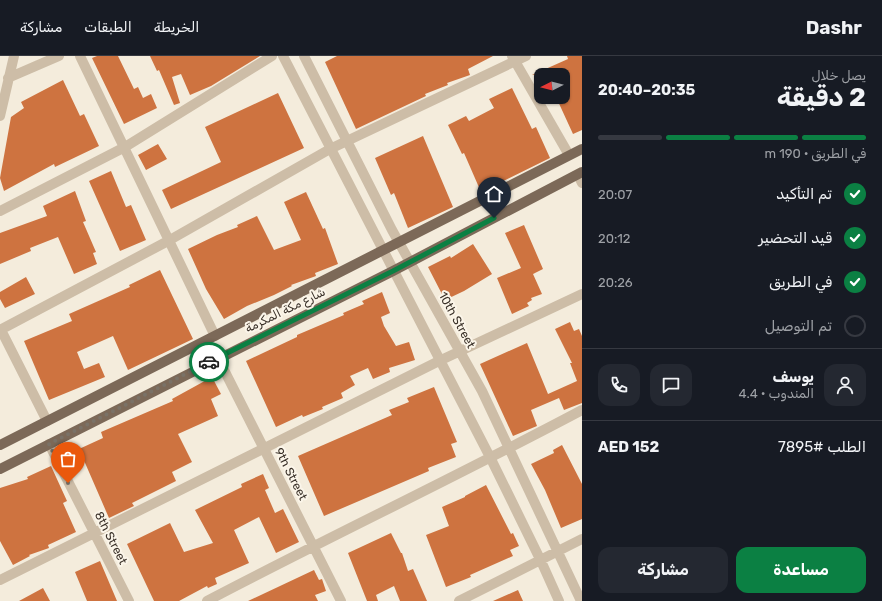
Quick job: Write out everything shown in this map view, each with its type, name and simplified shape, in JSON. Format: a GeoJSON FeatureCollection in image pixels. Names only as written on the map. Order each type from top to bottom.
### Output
{"type":"FeatureCollection","features":[{"type":"Feature","properties":{"kind":"main road","name":"شارع مكة المكرمة"},"geometry":{"type":"LineString","coordinates":[[0,445],[582,149]]}},
{"type":"Feature","properties":{"kind":"main road","name":"شارع مكة المكرمة"},"geometry":{"type":"LineString","coordinates":[[0,470],[218,358],[581,177]]}},
{"type":"Feature","properties":{"kind":"street"},"geometry":{"type":"LineString","coordinates":[[0,116],[14,56]]}},
{"type":"Feature","properties":{"kind":"street"},"geometry":{"type":"LineString","coordinates":[[8,78],[59,56]]}},
{"type":"Feature","properties":{"kind":"street"},"geometry":{"type":"LineString","coordinates":[[80,56],[215,336]]}},
{"type":"Feature","properties":{"kind":"street"},"geometry":{"type":"LineString","coordinates":[[0,211],[125,147],[272,56]]}},
{"type":"Feature","properties":{"kind":"street"},"geometry":{"type":"LineString","coordinates":[[283,56],[382,252],[490,459],[541,561],[559,601]]}},
{"type":"Feature","properties":{"kind":"street","name":"10th Street"},"geometry":{"type":"LineString","coordinates":[[304,56],[399,243],[482,391],[581,601]]}},
{"type":"Feature","properties":{"kind":"street"},"geometry":{"type":"LineString","coordinates":[[47,421],[0,330],[168,241],[330,149],[514,59],[526,56]]}},
{"type":"Feature","properties":{"kind":"street"},"geometry":{"type":"LineString","coordinates":[[514,59],[569,156]]}},
{"type":"Feature","properties":{"kind":"street"},"geometry":{"type":"LineString","coordinates":[[0,580],[95,534],[439,361],[582,294]]}},
{"type":"Feature","properties":{"kind":"street","name":"9th Street"},"geometry":{"type":"LineString","coordinates":[[218,358],[341,601]]}},
{"type":"Feature","properties":{"kind":"street"},"geometry":{"type":"LineString","coordinates":[[207,601],[313,545],[510,449],[582,410]]}},
{"type":"Feature","properties":{"kind":"street","name":"8th Street"},"geometry":{"type":"LineString","coordinates":[[49,444],[129,601]]}},
{"type":"Feature","properties":{"kind":"street"},"geometry":{"type":"LineString","coordinates":[[460,601],[582,539]]}},
{"type":"Feature","properties":{"kind":"building"},"geometry":{"type":"Polygon","coordinates":[[[97,56],[118,56],[134,89],[138,87],[143,98],[151,94],[157,108],[124,124],[92,58],[97,56]]]}},
{"type":"Feature","properties":{"kind":"building"},"geometry":{"type":"Polygon","coordinates":[[[150,56],[260,56],[211,86],[190,95],[181,74],[172,77],[180,103],[174,105],[159,70],[157,71],[150,56]]]}},
{"type":"Feature","properties":{"kind":"building"},"geometry":{"type":"Polygon","coordinates":[[[337,56],[493,56],[468,69],[470,75],[447,83],[448,85],[425,94],[426,96],[356,129],[325,62],[337,56]]]}},
{"type":"Feature","properties":{"kind":"building"},"geometry":{"type":"Polygon","coordinates":[[[567,56],[582,56],[582,130],[573,134],[559,104],[570,104],[570,68],[548,68],[568,59],[567,56]]]}},
{"type":"Feature","properties":{"kind":"building"},"geometry":{"type":"Polygon","coordinates":[[[63,80],[80,116],[84,114],[99,146],[55,167],[54,164],[4,191],[0,178],[11,117],[24,108],[21,102],[63,80]]]}},
{"type":"Feature","properties":{"kind":"building"},"geometry":{"type":"Polygon","coordinates":[[[512,88],[532,129],[536,127],[550,158],[481,192],[464,153],[462,154],[448,125],[466,116],[469,121],[494,108],[489,99],[512,88]]]}},
{"type":"Feature","properties":{"kind":"building"},"geometry":{"type":"Polygon","coordinates":[[[278,93],[304,148],[171,209],[162,190],[221,162],[205,127],[278,93]]]}},
{"type":"Feature","properties":{"kind":"building"},"geometry":{"type":"Polygon","coordinates":[[[423,136],[453,207],[408,228],[394,193],[391,195],[375,158],[423,136]]]}},
{"type":"Feature","properties":{"kind":"building"},"geometry":{"type":"Polygon","coordinates":[[[158,144],[167,159],[146,170],[138,155],[158,144]]]}},
{"type":"Feature","properties":{"kind":"building"},"geometry":{"type":"Polygon","coordinates":[[[111,171],[126,207],[131,205],[146,240],[120,251],[89,181],[111,171]]]}},
{"type":"Feature","properties":{"kind":"building"},"geometry":{"type":"Polygon","coordinates":[[[75,191],[86,221],[83,222],[96,252],[93,253],[97,264],[74,274],[58,237],[30,248],[31,251],[0,264],[0,233],[47,216],[43,206],[75,191]]]}},
{"type":"Feature","properties":{"kind":"building"},"geometry":{"type":"Polygon","coordinates":[[[306,192],[323,229],[325,228],[338,264],[315,273],[316,276],[291,285],[292,286],[247,306],[224,319],[206,289],[188,249],[238,227],[237,225],[257,216],[274,250],[301,240],[284,202],[306,192]]]}},
{"type":"Feature","properties":{"kind":"building"},"geometry":{"type":"Polygon","coordinates":[[[524,225],[543,269],[533,274],[542,294],[531,298],[532,300],[527,303],[529,306],[512,314],[497,278],[521,268],[505,233],[524,225]]]}},
{"type":"Feature","properties":{"kind":"building"},"geometry":{"type":"Polygon","coordinates":[[[473,244],[492,274],[464,291],[445,300],[428,267],[450,256],[451,258],[473,244]]]}},
{"type":"Feature","properties":{"kind":"building"},"geometry":{"type":"Polygon","coordinates":[[[160,270],[193,339],[128,370],[113,336],[77,352],[84,369],[99,363],[105,377],[49,400],[24,341],[72,321],[69,314],[130,287],[129,285],[160,270]]]}},
{"type":"Feature","properties":{"kind":"building"},"geometry":{"type":"Polygon","coordinates":[[[26,277],[35,294],[5,308],[0,299],[0,292],[26,277]]]}},
{"type":"Feature","properties":{"kind":"building"},"geometry":{"type":"Polygon","coordinates":[[[382,292],[390,313],[381,317],[384,326],[396,346],[409,342],[415,360],[389,368],[390,372],[373,379],[368,368],[350,376],[355,385],[341,393],[343,398],[322,407],[323,409],[303,417],[302,415],[276,427],[246,361],[297,337],[297,335],[344,315],[343,313],[364,304],[362,301],[382,292]]]}},
{"type":"Feature","properties":{"kind":"building"},"geometry":{"type":"Polygon","coordinates":[[[570,322],[574,331],[579,329],[582,336],[582,403],[564,410],[559,398],[531,410],[537,426],[513,436],[480,364],[527,343],[548,394],[577,381],[570,363],[572,363],[555,329],[570,322]]]}},
{"type":"Feature","properties":{"kind":"building"},"geometry":{"type":"Polygon","coordinates":[[[212,377],[221,394],[211,399],[218,416],[178,434],[192,462],[172,472],[176,481],[132,503],[134,506],[109,518],[79,449],[103,438],[101,432],[173,401],[172,399],[212,377]]]}},
{"type":"Feature","properties":{"kind":"building"},"geometry":{"type":"Polygon","coordinates":[[[434,387],[457,442],[451,444],[456,457],[428,468],[429,471],[324,516],[298,456],[392,415],[389,410],[409,402],[407,398],[434,387]]]}},
{"type":"Feature","properties":{"kind":"building"},"geometry":{"type":"Polygon","coordinates":[[[562,445],[582,484],[582,519],[561,528],[545,490],[531,464],[554,453],[553,450],[562,445]]]}},
{"type":"Feature","properties":{"kind":"building"},"geometry":{"type":"Polygon","coordinates":[[[51,466],[67,501],[63,503],[76,532],[48,545],[49,548],[29,555],[30,556],[13,565],[0,541],[0,488],[28,479],[27,477],[51,466]]]}},
{"type":"Feature","properties":{"kind":"building"},"geometry":{"type":"Polygon","coordinates":[[[263,474],[269,488],[265,490],[275,513],[283,509],[299,542],[276,553],[259,517],[234,530],[249,563],[215,578],[217,584],[208,588],[207,586],[179,601],[154,601],[127,544],[170,523],[184,552],[213,543],[195,510],[242,487],[241,484],[263,474]]]}},
{"type":"Feature","properties":{"kind":"building"},"geometry":{"type":"Polygon","coordinates":[[[486,485],[511,534],[513,533],[519,546],[510,550],[513,556],[470,575],[471,577],[446,587],[426,535],[449,526],[442,507],[465,497],[486,485]]]}},
{"type":"Feature","properties":{"kind":"building"},"geometry":{"type":"Polygon","coordinates":[[[391,533],[402,553],[408,571],[413,569],[427,601],[400,601],[394,586],[376,595],[378,601],[367,601],[348,553],[391,533]]]}},
{"type":"Feature","properties":{"kind":"building"},"geometry":{"type":"Polygon","coordinates":[[[100,561],[117,601],[87,601],[75,572],[100,561]]]}},
{"type":"Feature","properties":{"kind":"building"},"geometry":{"type":"Polygon","coordinates":[[[314,570],[319,580],[322,579],[326,591],[315,595],[318,601],[248,601],[314,570]]]}},
{"type":"Feature","properties":{"kind":"building"},"geometry":{"type":"Polygon","coordinates":[[[43,588],[50,601],[19,601],[43,588]]]}},
{"type":"Feature","properties":{"kind":"building"},"geometry":{"type":"Polygon","coordinates":[[[518,590],[523,601],[493,601],[518,590]]]}},
{"type":"Feature","properties":{"kind":"way so far"},"geometry":{"type":"LineString","coordinates":[[68,483],[49,444],[209,362]]}},
{"type":"Feature","properties":{"kind":"route"},"geometry":{"type":"LineString","coordinates":[[209,362],[393,271],[494,218]]}}]}
